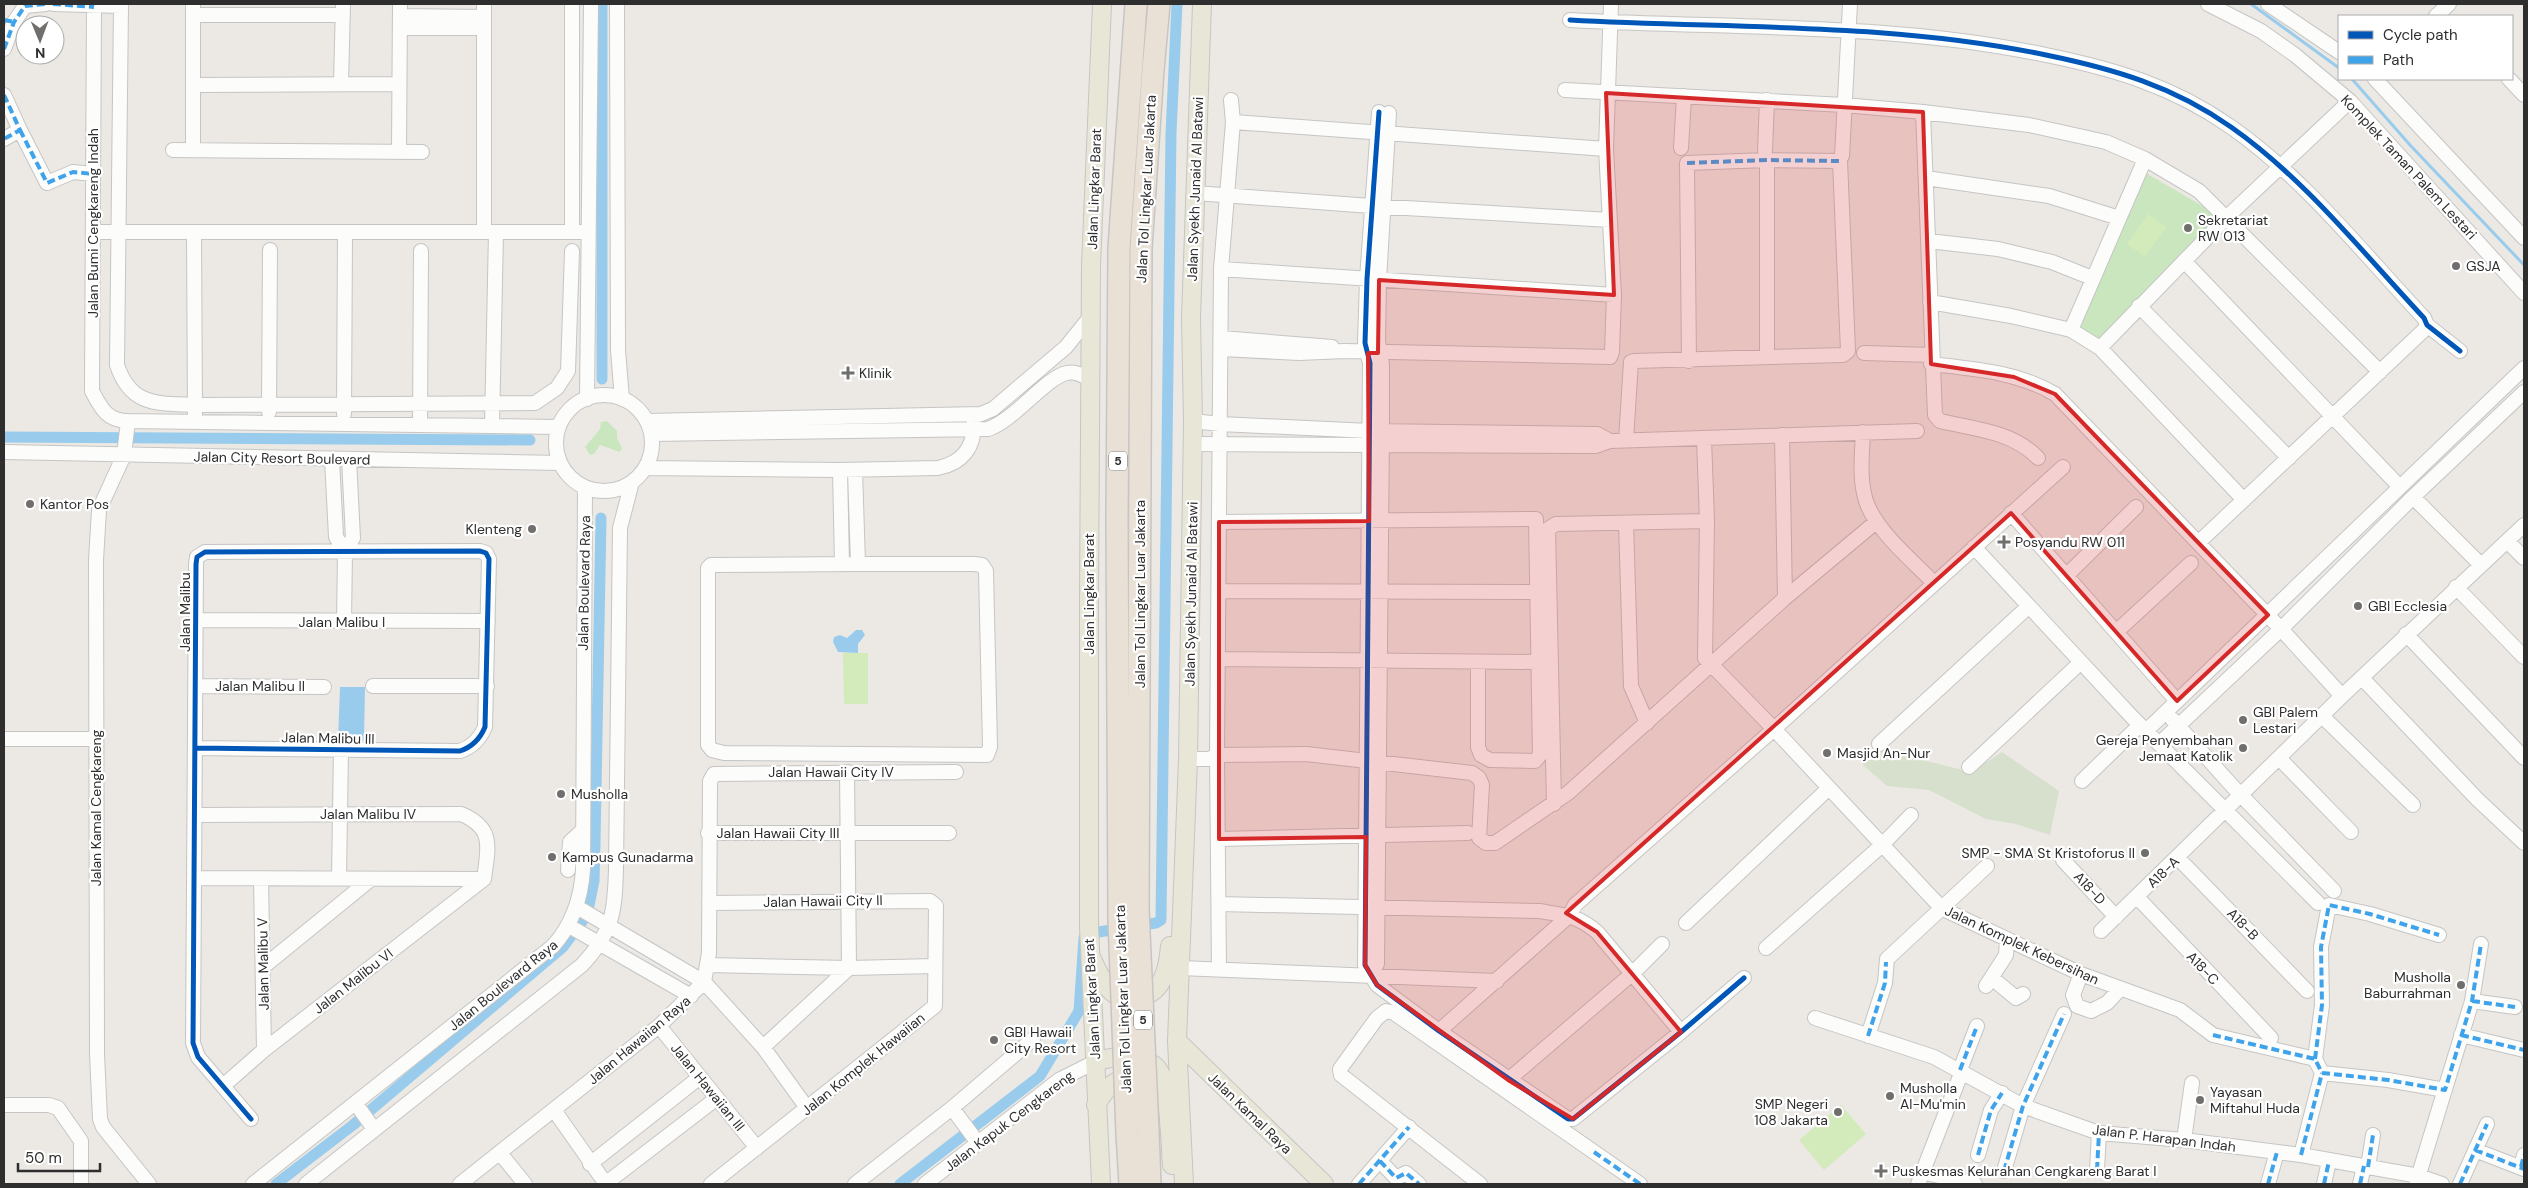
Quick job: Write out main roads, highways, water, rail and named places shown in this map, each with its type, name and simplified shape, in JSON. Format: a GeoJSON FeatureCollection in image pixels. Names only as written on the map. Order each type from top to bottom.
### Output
{"type":"FeatureCollection","features":[{"type":"Feature","properties":{"kind":"highway","name":"Jalan Tol Lingkar Luar Jakarta"},"geometry":{"type":"LineString","coordinates":[[1130,1184],[1119,919],[1117,528],[1119,248],[1136,4]]}},
{"type":"Feature","properties":{"kind":"highway","name":"Jalan Tol Lingkar Luar Jakarta"},"geometry":{"type":"LineString","coordinates":[[1150,1184],[1138,910],[1141,248],[1152,70],[1159,4]]}},
{"type":"Feature","properties":{"kind":"main road","name":"Jalan Lingkar Barat"},"geometry":{"type":"LineString","coordinates":[[1101,1184],[1089,927],[1089,378],[1102,4]]}},
{"type":"Feature","properties":{"kind":"main road","name":"Jalan Syekh Junaid Al Batawi"},"geometry":{"type":"LineString","coordinates":[[1184,1184],[1177,1041],[1188,755],[1193,421],[1191,318],[1202,4]]}},
{"type":"Feature","properties":{"kind":"main road"},"geometry":{"type":"LineString","coordinates":[[1090,953],[1106,984],[1117,996],[1141,998],[1150,994],[1162,981],[1169,964],[1180,836],[1187,791]]}},
{"type":"Feature","properties":{"kind":"main road","name":"Jalan Kamal Raya"},"geometry":{"type":"LineString","coordinates":[[1177,1041],[1324,1184]]}},
{"type":"Feature","properties":{"kind":"main road"},"geometry":{"type":"LineString","coordinates":[[1095,1062],[1124,1056],[1143,1060],[1156,1066],[1164,1083],[1173,1184]]}},
{"type":"Feature","properties":{"kind":"main road"},"geometry":{"type":"LineString","coordinates":[[1096,1105],[1106,1089],[1115,1081],[1128,1076],[1141,1077],[1153,1082],[1162,1092],[1166,1104]]}},
{"type":"Feature","properties":{"kind":"water"},"geometry":{"type":"Polygon","coordinates":[[[856,630],[862,630],[865,635],[858,644],[858,653],[838,652],[833,642],[834,637],[840,635],[847,638],[856,630]]]}},
{"type":"Feature","properties":{"kind":"water"},"geometry":{"type":"Polygon","coordinates":[[[340,687],[365,687],[364,741],[338,741],[340,687]]]}},
{"type":"Feature","properties":{"kind":"waterway"},"geometry":{"type":"LineString","coordinates":[[602,4],[602,379]]}},
{"type":"Feature","properties":{"kind":"waterway"},"geometry":{"type":"LineString","coordinates":[[900,1184],[1040,1076],[1079,1011],[1084,938],[1092,933],[1156,923],[1161,920],[1171,133],[1177,4]]}},
{"type":"Feature","properties":{"kind":"waterway"},"geometry":{"type":"LineString","coordinates":[[2251,4],[2338,67]]}},
{"type":"Feature","properties":{"kind":"waterway"},"geometry":{"type":"LineString","coordinates":[[2353,80],[2410,145],[2524,265]]}},
{"type":"Feature","properties":{"kind":"waterway"},"geometry":{"type":"LineString","coordinates":[[4,437],[530,440]]}},
{"type":"Feature","properties":{"kind":"waterway"},"geometry":{"type":"LineString","coordinates":[[276,1184],[353,1125],[563,947],[587,915],[594,881],[601,518]]}},
{"type":"Feature","properties":{"kind":"place","name":"Sekretariat RW 013"},"geometry":{"type":"Point","coordinates":[2188,228]}},
{"type":"Feature","properties":{"kind":"place","name":"GSJA"},"geometry":{"type":"Point","coordinates":[2456,266]}},
{"type":"Feature","properties":{"kind":"place","name":"Klinik"},"geometry":{"type":"Point","coordinates":[848,373]}},
{"type":"Feature","properties":{"kind":"place","name":"Kantor Pos"},"geometry":{"type":"Point","coordinates":[30,504]}},
{"type":"Feature","properties":{"kind":"place","name":"Klenteng"},"geometry":{"type":"Point","coordinates":[532,529]}},
{"type":"Feature","properties":{"kind":"place","name":"Posyandu RW 011"},"geometry":{"type":"Point","coordinates":[2004,542]}},
{"type":"Feature","properties":{"kind":"place","name":"GBI Ecclesia"},"geometry":{"type":"Point","coordinates":[2358,606]}},
{"type":"Feature","properties":{"kind":"place","name":"GBI Palem Lestari"},"geometry":{"type":"Point","coordinates":[2243,720]}},
{"type":"Feature","properties":{"kind":"place","name":"Gereja Penyembahan Jemaat Katolik"},"geometry":{"type":"Point","coordinates":[2243,748]}},
{"type":"Feature","properties":{"kind":"place","name":"Masjid An-Nur"},"geometry":{"type":"Point","coordinates":[1827,753]}},
{"type":"Feature","properties":{"kind":"place","name":"Musholla"},"geometry":{"type":"Point","coordinates":[561,794]}},
{"type":"Feature","properties":{"kind":"place","name":"SMP - SMA St Kristoforus II"},"geometry":{"type":"Point","coordinates":[2145,853]}},
{"type":"Feature","properties":{"kind":"place","name":"Kampus Gunadarma"},"geometry":{"type":"Point","coordinates":[552,857]}},
{"type":"Feature","properties":{"kind":"place","name":"Musholla Baburrahman"},"geometry":{"type":"Point","coordinates":[2461,985]}},
{"type":"Feature","properties":{"kind":"place","name":"GBI Hawaii City Resort"},"geometry":{"type":"Point","coordinates":[994,1040]}},
{"type":"Feature","properties":{"kind":"place","name":"Musholla Al-Mu'min"},"geometry":{"type":"Point","coordinates":[1890,1096]}},
{"type":"Feature","properties":{"kind":"place","name":"Yayasan Miftahul Huda"},"geometry":{"type":"Point","coordinates":[2200,1100]}},
{"type":"Feature","properties":{"kind":"place","name":"SMP Negeri 108 Jakarta"},"geometry":{"type":"Point","coordinates":[1838,1112]}},
{"type":"Feature","properties":{"kind":"place","name":"Puskesmas Kelurahan Cengkareng Barat I"},"geometry":{"type":"Point","coordinates":[1881,1171]}}]}
